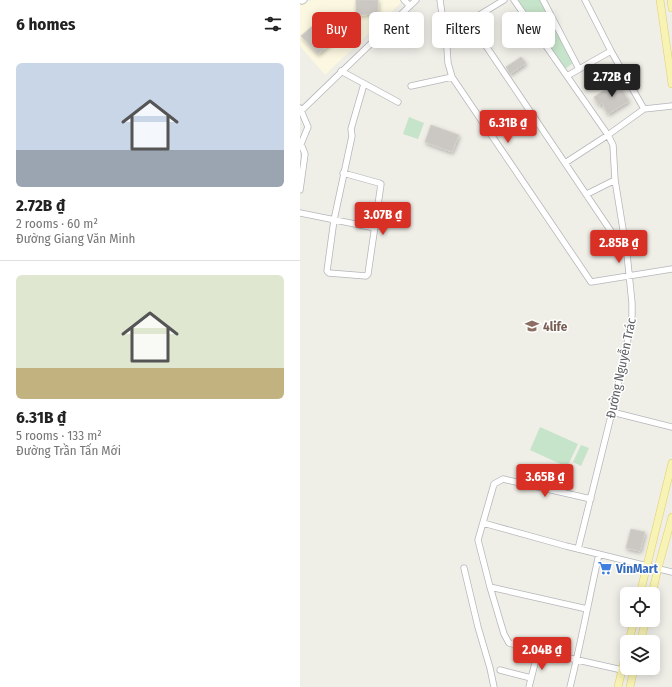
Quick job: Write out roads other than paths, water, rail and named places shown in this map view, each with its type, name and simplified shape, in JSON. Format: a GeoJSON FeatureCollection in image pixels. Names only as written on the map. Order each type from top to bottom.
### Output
{"type":"FeatureCollection","features":[{"type":"Feature","properties":{"kind":"main road"},"geometry":{"type":"LineString","coordinates":[[660,0],[672,84]]}},
{"type":"Feature","properties":{"kind":"main road"},"geometry":{"type":"LineString","coordinates":[[671,0],[672,8]]}},
{"type":"Feature","properties":{"kind":"main road"},"geometry":{"type":"LineString","coordinates":[[642,587],[672,463]]}},
{"type":"Feature","properties":{"kind":"main road"},"geometry":{"type":"LineString","coordinates":[[654,587],[672,517]]}},
{"type":"Feature","properties":{"kind":"main road"},"geometry":{"type":"LineString","coordinates":[[618,687],[621,675]]}},
{"type":"Feature","properties":{"kind":"main road"},"geometry":{"type":"LineString","coordinates":[[630,687],[633,675]]}},
{"type":"Feature","properties":{"kind":"street"},"geometry":{"type":"LineString","coordinates":[[404,0],[410,6]]}},
{"type":"Feature","properties":{"kind":"street"},"geometry":{"type":"LineString","coordinates":[[300,190],[304,154],[301,144],[308,127],[300,109],[416,0]]}},
{"type":"Feature","properties":{"kind":"street"},"geometry":{"type":"LineString","coordinates":[[440,0],[448,63],[452,77],[591,282],[672,270]]}},
{"type":"Feature","properties":{"kind":"street"},"geometry":{"type":"LineString","coordinates":[[504,0],[476,18],[475,27],[486,46],[627,254]]}},
{"type":"Feature","properties":{"kind":"street","name":"Đường Nguyễn Trác"},"geometry":{"type":"LineString","coordinates":[[514,0],[608,135],[613,145],[615,180],[627,254],[632,303],[631,325],[612,412],[578,549]]}},
{"type":"Feature","properties":{"kind":"street"},"geometry":{"type":"LineString","coordinates":[[543,0],[579,69]]}},
{"type":"Feature","properties":{"kind":"street"},"geometry":{"type":"LineString","coordinates":[[585,0],[611,51],[644,109]]}},
{"type":"Feature","properties":{"kind":"street"},"geometry":{"type":"LineString","coordinates":[[567,76],[611,51]]}},
{"type":"Feature","properties":{"kind":"street"},"geometry":{"type":"LineString","coordinates":[[341,71],[398,102]]}},
{"type":"Feature","properties":{"kind":"street"},"geometry":{"type":"LineString","coordinates":[[411,86],[452,77]]}},
{"type":"Feature","properties":{"kind":"street"},"geometry":{"type":"LineString","coordinates":[[344,173],[381,184],[368,274],[366,276],[327,271],[334,220],[344,173],[352,136],[351,129],[364,84]]}},
{"type":"Feature","properties":{"kind":"street"},"geometry":{"type":"LineString","coordinates":[[565,163],[644,109],[672,106]]}},
{"type":"Feature","properties":{"kind":"street"},"geometry":{"type":"LineString","coordinates":[[587,194],[615,180]]}},
{"type":"Feature","properties":{"kind":"street"},"geometry":{"type":"LineString","coordinates":[[300,213],[375,228]]}},
{"type":"Feature","properties":{"kind":"street"},"geometry":{"type":"LineString","coordinates":[[612,412],[672,427]]}},
{"type":"Feature","properties":{"kind":"street"},"geometry":{"type":"LineString","coordinates":[[591,499],[503,479],[494,484],[478,540],[504,634],[509,643],[620,670]]}},
{"type":"Feature","properties":{"kind":"street"},"geometry":{"type":"LineString","coordinates":[[483,523],[578,549],[672,572]]}},
{"type":"Feature","properties":{"kind":"street"},"geometry":{"type":"LineString","coordinates":[[570,687],[599,554]]}},
{"type":"Feature","properties":{"kind":"street"},"geometry":{"type":"LineString","coordinates":[[464,568],[494,687]]}},
{"type":"Feature","properties":{"kind":"street"},"geometry":{"type":"LineString","coordinates":[[490,587],[587,609]]}},
{"type":"Feature","properties":{"kind":"street"},"geometry":{"type":"LineString","coordinates":[[529,687],[538,651]]}},
{"type":"Feature","properties":{"kind":"street"},"geometry":{"type":"LineString","coordinates":[[500,670],[531,678]]}},
{"type":"Feature","properties":{"kind":"place","name":"4life"},"geometry":{"type":"Point","coordinates":[532,326]}},
{"type":"Feature","properties":{"kind":"place","name":"VinMart"},"geometry":{"type":"Point","coordinates":[605,568]}}]}
